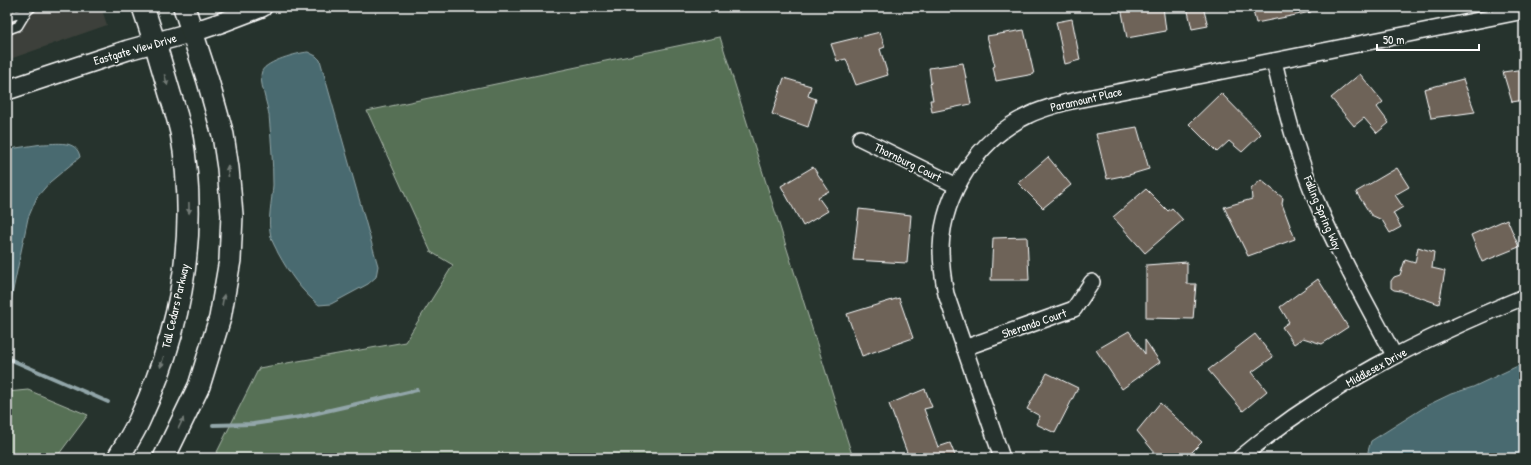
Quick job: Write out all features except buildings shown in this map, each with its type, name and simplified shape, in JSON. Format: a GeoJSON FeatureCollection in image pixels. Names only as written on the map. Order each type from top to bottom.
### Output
{"type":"FeatureCollection","features":[{"type":"Feature","properties":{"kind":"main road","name":"Tall Cedars Parkway"},"geometry":{"type":"LineString","coordinates":[[118,458],[139,421],[161,366],[176,314],[186,270],[189,222],[188,180],[180,130],[143,7]]}},
{"type":"Feature","properties":{"kind":"main road"},"geometry":{"type":"LineString","coordinates":[[164,458],[199,386],[220,318],[230,260],[232,215],[224,141],[208,81],[184,7]]}},
{"type":"Feature","properties":{"kind":"street","name":"Eastgate View Drive"},"geometry":{"type":"LineString","coordinates":[[7,90],[128,50],[193,32],[262,7]]}},
{"type":"Feature","properties":{"kind":"street","name":"Paramount Place"},"geometry":{"type":"LineString","coordinates":[[1002,458],[946,294],[942,270],[941,248],[949,205],[957,186],[969,166],[986,145],[1005,129],[1028,115],[1051,106],[1067,102],[1524,11]]}},
{"type":"Feature","properties":{"kind":"street","name":"Falling Spring Way"},"geometry":{"type":"LineString","coordinates":[[1274,61],[1286,112],[1299,155],[1320,211],[1336,246],[1394,355]]}},
{"type":"Feature","properties":{"kind":"street","name":"Thornburg Court"},"geometry":{"type":"LineString","coordinates":[[860,138],[957,186]]}},
{"type":"Feature","properties":{"kind":"street","name":"Sherando Court"},"geometry":{"type":"LineString","coordinates":[[964,348],[1074,309],[1092,282]]}},
{"type":"Feature","properties":{"kind":"street","name":"Middlesex Drive"},"geometry":{"type":"LineString","coordinates":[[1240,458],[1292,418],[1322,398],[1394,355],[1438,333],[1524,297]]}},
{"type":"Feature","properties":{"kind":"lane"},"geometry":{"type":"LineString","coordinates":[[7,8],[14,7]]}},
{"type":"Feature","properties":{"kind":"lane"},"geometry":{"type":"LineString","coordinates":[[10,17],[30,9]]}},
{"type":"Feature","properties":{"kind":"lane"},"geometry":{"type":"LineString","coordinates":[[7,30],[18,26],[30,9]]}},
{"type":"Feature","properties":{"kind":"shaded area"},"geometry":{"type":"Polygon","coordinates":[[[7,7],[101,7],[107,25],[7,60],[7,7]]]}},
{"type":"Feature","properties":{"kind":"green space"},"geometry":{"type":"Polygon","coordinates":[[[720,37],[853,458],[214,458],[259,368],[405,342],[453,265],[431,252],[367,111],[720,37]]]}},
{"type":"Feature","properties":{"kind":"green space"},"geometry":{"type":"Polygon","coordinates":[[[28,390],[88,415],[56,458],[7,458],[7,392],[28,390]]]}},
{"type":"Feature","properties":{"kind":"water"},"geometry":{"type":"Polygon","coordinates":[[[308,52],[320,60],[378,266],[376,277],[368,284],[331,304],[319,305],[301,288],[291,275],[272,241],[269,224],[273,185],[272,150],[269,115],[261,80],[262,71],[270,64],[290,56],[308,52]]]}},
{"type":"Feature","properties":{"kind":"water"},"geometry":{"type":"Polygon","coordinates":[[[59,143],[70,145],[75,147],[80,157],[50,182],[37,197],[28,218],[7,319],[7,150],[42,144],[59,143]]]}},
{"type":"Feature","properties":{"kind":"water"},"geometry":{"type":"Polygon","coordinates":[[[1524,363],[1524,458],[1369,458],[1368,451],[1371,441],[1428,405],[1451,394],[1473,387],[1524,363]]]}},
{"type":"Feature","properties":{"kind":"waterway"},"geometry":{"type":"LineString","coordinates":[[7,358],[108,402]]}},
{"type":"Feature","properties":{"kind":"waterway"},"geometry":{"type":"LineString","coordinates":[[213,425],[253,424],[300,417],[417,390]]}}]}
